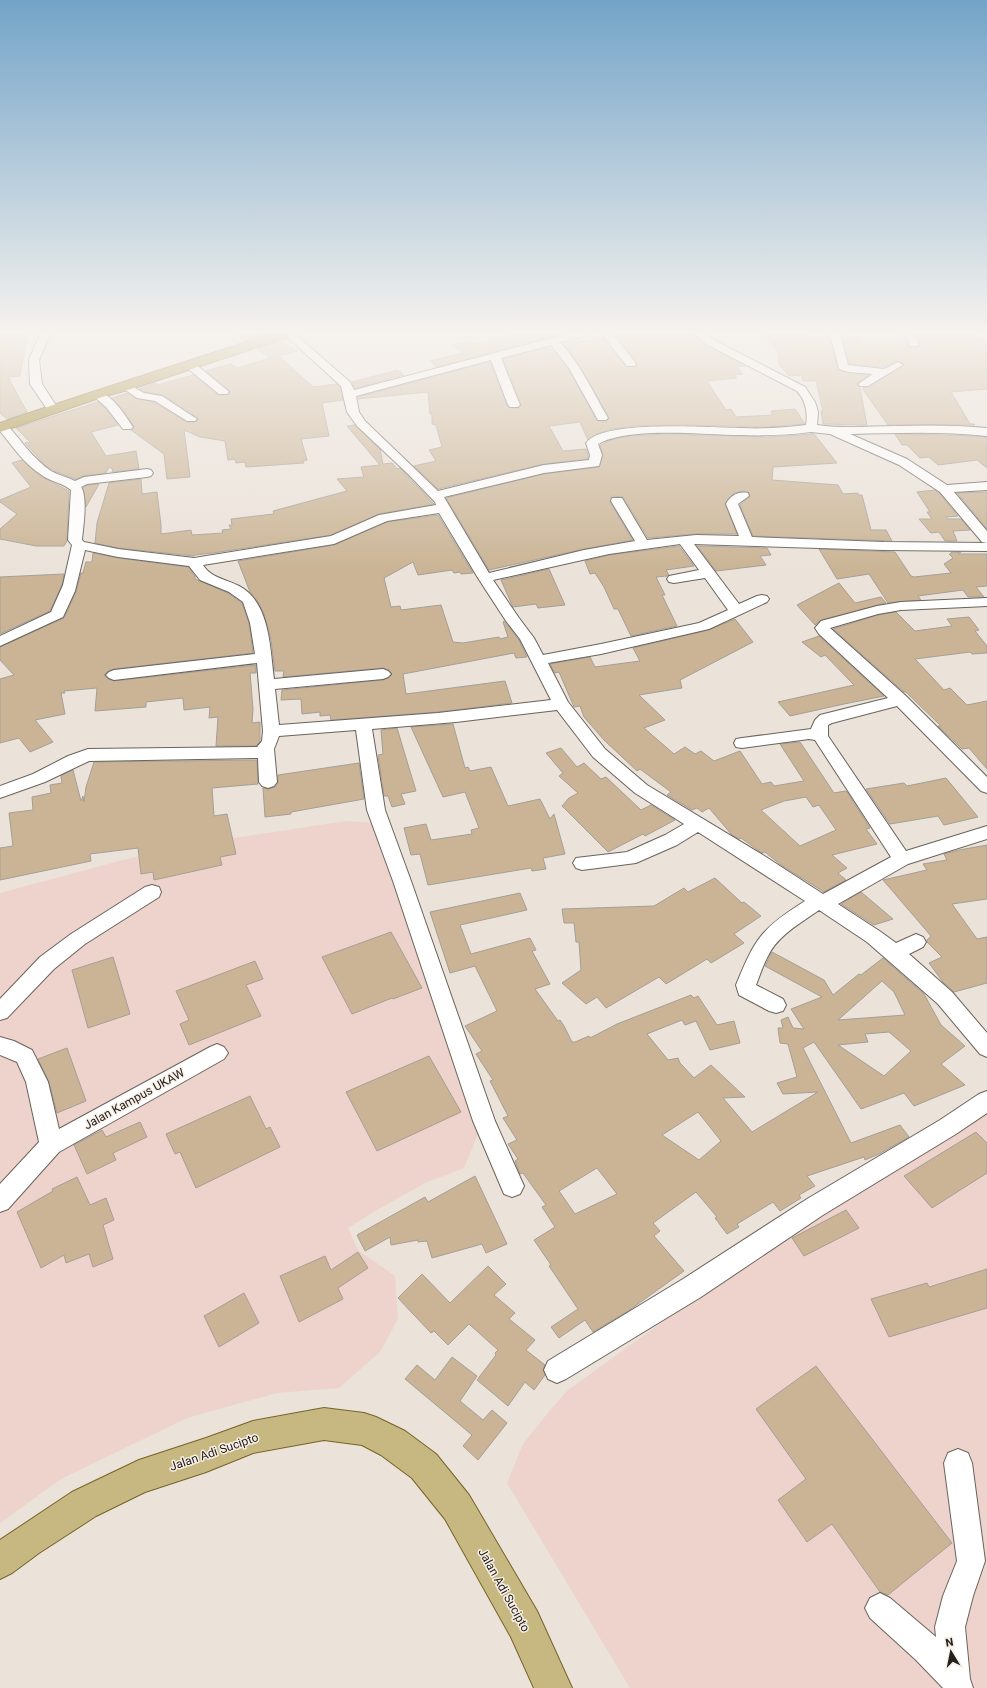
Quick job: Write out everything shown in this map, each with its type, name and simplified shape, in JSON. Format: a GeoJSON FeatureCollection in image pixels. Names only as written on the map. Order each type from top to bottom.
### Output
{"type":"FeatureCollection","features":[{"type":"Feature","properties":{"kind":"highway"},"geometry":{"type":"LineString","coordinates":[[1,428],[45,413]]}},
{"type":"Feature","properties":{"kind":"main road","name":"Jalan Adi Sucipto"},"geometry":{"type":"LineString","coordinates":[[0,1561],[84,1504],[139,1477],[206,1455],[253,1437],[324,1424],[364,1429],[393,1443],[424,1466],[457,1507],[524,1624],[553,1688]]}},
{"type":"Feature","properties":{"kind":"street"},"geometry":{"type":"LineString","coordinates":[[116,413],[127,428]]}},
{"type":"Feature","properties":{"kind":"street"},"geometry":{"type":"LineString","coordinates":[[181,413],[191,419]]}},
{"type":"Feature","properties":{"kind":"street"},"geometry":{"type":"LineString","coordinates":[[354,413],[379,442],[409,467],[440,502],[485,578],[513,621],[527,638],[560,704],[589,742],[641,789],[760,862],[874,937],[945,998],[987,1048]]}},
{"type":"Feature","properties":{"kind":"street"},"geometry":{"type":"LineString","coordinates":[[599,413],[602,418]]}},
{"type":"Feature","properties":{"kind":"street"},"geometry":{"type":"LineString","coordinates":[[811,428],[814,416],[813,413]]}},
{"type":"Feature","properties":{"kind":"street"},"geometry":{"type":"LineString","coordinates":[[1,428],[40,468],[74,486],[78,491],[75,540],[79,545],[118,554],[194,562],[330,541],[345,536],[368,524],[384,518],[544,469],[595,463],[596,455],[592,443],[597,440],[624,432],[648,430],[760,432],[791,431],[811,428],[834,431],[901,429],[969,430],[987,432]]}},
{"type":"Feature","properties":{"kind":"street"},"geometry":{"type":"LineString","coordinates":[[834,431],[903,462],[944,489],[987,539]]}},
{"type":"Feature","properties":{"kind":"street"},"geometry":{"type":"LineString","coordinates":[[74,486],[84,481],[147,473]]}},
{"type":"Feature","properties":{"kind":"street"},"geometry":{"type":"LineString","coordinates":[[944,489],[987,486]]}},
{"type":"Feature","properties":{"kind":"street"},"geometry":{"type":"LineString","coordinates":[[743,496],[734,500],[732,504],[747,540]]}},
{"type":"Feature","properties":{"kind":"street"},"geometry":{"type":"LineString","coordinates":[[617,501],[643,544]]}},
{"type":"Feature","properties":{"kind":"street"},"geometry":{"type":"LineString","coordinates":[[485,578],[568,558],[643,544],[715,538],[987,548]]}},
{"type":"Feature","properties":{"kind":"street"},"geometry":{"type":"LineString","coordinates":[[684,540],[736,611]]}},
{"type":"Feature","properties":{"kind":"street"},"geometry":{"type":"LineString","coordinates":[[0,642],[58,614],[61,604],[67,594],[74,572],[79,545]]}},
{"type":"Feature","properties":{"kind":"street"},"geometry":{"type":"LineString","coordinates":[[194,562],[205,577],[241,593],[250,601],[255,610],[263,658],[271,731],[271,740],[266,749],[268,782]]}},
{"type":"Feature","properties":{"kind":"street"},"geometry":{"type":"LineString","coordinates":[[674,579],[709,573]]}},
{"type":"Feature","properties":{"kind":"street"},"geometry":{"type":"LineString","coordinates":[[539,660],[686,631],[704,626],[762,599]]}},
{"type":"Feature","properties":{"kind":"street"},"geometry":{"type":"LineString","coordinates":[[984,606],[893,607],[824,625],[822,628],[900,700],[987,787]]}},
{"type":"Feature","properties":{"kind":"street"},"geometry":{"type":"LineString","coordinates":[[114,675],[130,669],[263,658]]}},
{"type":"Feature","properties":{"kind":"street"},"geometry":{"type":"LineString","coordinates":[[266,684],[383,674]]}},
{"type":"Feature","properties":{"kind":"street"},"geometry":{"type":"LineString","coordinates":[[900,700],[826,719],[821,721],[819,725],[820,736],[902,859]]}},
{"type":"Feature","properties":{"kind":"street"},"geometry":{"type":"LineString","coordinates":[[271,731],[422,720],[560,704]]}},
{"type":"Feature","properties":{"kind":"street"},"geometry":{"type":"LineString","coordinates":[[363,724],[376,810],[402,881],[484,1121],[512,1186]]}},
{"type":"Feature","properties":{"kind":"street"},"geometry":{"type":"LineString","coordinates":[[742,743],[809,734],[820,736]]}},
{"type":"Feature","properties":{"kind":"street"},"geometry":{"type":"LineString","coordinates":[[0,792],[39,778],[74,760],[88,755],[252,753],[266,749]]}},
{"type":"Feature","properties":{"kind":"street"},"geometry":{"type":"LineString","coordinates":[[582,863],[630,858],[671,840],[697,824]]}},
{"type":"Feature","properties":{"kind":"street"},"geometry":{"type":"LineString","coordinates":[[776,1005],[750,992],[746,989],[746,985],[762,947],[788,922],[821,902],[902,859],[987,832]]}},
{"type":"Feature","properties":{"kind":"street"},"geometry":{"type":"LineString","coordinates":[[0,1012],[47,963],[78,939],[152,892]]}},
{"type":"Feature","properties":{"kind":"street"},"geometry":{"type":"LineString","coordinates":[[894,953],[916,942]]}},
{"type":"Feature","properties":{"kind":"street"},"geometry":{"type":"LineString","coordinates":[[0,1046],[7,1047],[25,1056],[37,1082],[51,1145]]}},
{"type":"Feature","properties":{"kind":"street","name":"Jalan Kampus UKAW"},"geometry":{"type":"LineString","coordinates":[[0,1201],[51,1145],[217,1053]]}},
{"type":"Feature","properties":{"kind":"street"},"geometry":{"type":"LineString","coordinates":[[557,1370],[692,1288],[815,1207],[948,1127],[987,1101]]}},
{"type":"Feature","properties":{"kind":"street"},"geometry":{"type":"LineString","coordinates":[[956,1683],[950,1627],[958,1596],[970,1561],[958,1463]]}},
{"type":"Feature","properties":{"kind":"street"},"geometry":{"type":"LineString","coordinates":[[880,1608],[927,1649],[956,1683]]}},
{"type":"Feature","properties":{"kind":"shaded area"},"geometry":{"type":"Polygon","coordinates":[[[347,821],[374,823],[484,1120],[464,1168],[427,1182],[348,1228],[358,1250],[395,1276],[398,1319],[380,1352],[339,1388],[277,1393],[187,1418],[61,1479],[0,1523],[0,893],[181,846],[347,821]]]}},
{"type":"Feature","properties":{"kind":"shaded area"},"geometry":{"type":"Polygon","coordinates":[[[987,1111],[987,1688],[630,1688],[507,1483],[523,1444],[568,1390],[739,1267],[884,1178],[987,1111]]]}},
{"type":"Feature","properties":{"kind":"building"},"geometry":{"type":"Polygon","coordinates":[[[0,413],[25,413],[7,419],[0,413]]]}},
{"type":"Feature","properties":{"kind":"building"},"geometry":{"type":"Polygon","coordinates":[[[64,413],[109,413],[118,425],[91,432],[106,456],[136,451],[139,469],[112,472],[113,469],[109,467],[106,473],[84,476],[75,479],[54,471],[45,465],[25,443],[30,442],[16,428],[64,413]]]}},
{"type":"Feature","properties":{"kind":"building"},"geometry":{"type":"Polygon","coordinates":[[[124,413],[171,413],[186,422],[195,422],[198,418],[190,413],[324,413],[329,436],[301,439],[307,460],[303,461],[304,463],[246,467],[245,462],[236,463],[235,459],[228,460],[225,441],[200,437],[184,430],[190,477],[167,479],[164,454],[131,430],[134,426],[124,413]]]}},
{"type":"Feature","properties":{"kind":"building"},"geometry":{"type":"Polygon","coordinates":[[[430,413],[592,413],[597,421],[606,422],[609,417],[607,413],[733,413],[736,417],[773,415],[772,413],[798,413],[805,424],[765,427],[684,425],[635,426],[613,429],[596,434],[588,440],[580,422],[549,426],[563,451],[586,449],[588,459],[544,464],[438,489],[414,466],[436,461],[429,450],[442,447],[436,425],[432,424],[432,414],[430,413]]]}},
{"type":"Feature","properties":{"kind":"building"},"geometry":{"type":"Polygon","coordinates":[[[821,413],[865,413],[867,425],[823,424],[821,413]]]}},
{"type":"Feature","properties":{"kind":"building"},"geometry":{"type":"Polygon","coordinates":[[[879,413],[963,413],[970,424],[975,425],[888,425],[879,413]]]}},
{"type":"Feature","properties":{"kind":"building"},"geometry":{"type":"Polygon","coordinates":[[[355,425],[380,449],[383,464],[392,463],[397,469],[400,468],[434,504],[379,514],[331,535],[194,556],[118,548],[95,543],[97,523],[109,483],[141,479],[142,494],[157,492],[161,534],[191,530],[192,535],[223,533],[222,530],[231,529],[229,525],[232,525],[231,519],[274,514],[273,511],[347,491],[337,479],[364,477],[361,467],[380,465],[347,426],[355,425]]]}},
{"type":"Feature","properties":{"kind":"building"},"geometry":{"type":"Polygon","coordinates":[[[668,434],[767,437],[814,434],[837,463],[773,467],[772,480],[838,485],[843,494],[858,493],[858,495],[862,495],[871,530],[886,530],[892,541],[753,536],[740,505],[750,496],[749,493],[744,491],[734,493],[725,503],[737,534],[696,534],[648,538],[623,497],[612,496],[610,502],[633,540],[489,570],[446,498],[544,474],[599,467],[603,455],[600,445],[612,440],[629,436],[668,434]]]}},
{"type":"Feature","properties":{"kind":"building"},"geometry":{"type":"Polygon","coordinates":[[[895,434],[987,437],[987,468],[977,460],[938,465],[929,457],[920,458],[907,445],[902,445],[895,434]]]}},
{"type":"Feature","properties":{"kind":"building"},"geometry":{"type":"Polygon","coordinates":[[[22,460],[42,477],[69,491],[67,541],[64,546],[36,546],[0,539],[0,529],[17,514],[0,502],[0,500],[31,487],[12,463],[22,460]]]}},
{"type":"Feature","properties":{"kind":"building"},"geometry":{"type":"Polygon","coordinates":[[[99,484],[86,507],[83,488],[87,485],[99,484]]]}},
{"type":"Feature","properties":{"kind":"building"},"geometry":{"type":"Polygon","coordinates":[[[935,490],[958,516],[946,517],[947,519],[961,519],[970,530],[953,531],[957,541],[945,541],[939,532],[931,533],[919,519],[932,519],[927,512],[930,512],[917,492],[935,490]]]}},
{"type":"Feature","properties":{"kind":"building"},"geometry":{"type":"Polygon","coordinates":[[[987,492],[987,529],[957,493],[987,492]]]}},
{"type":"Feature","properties":{"kind":"building"},"geometry":{"type":"Polygon","coordinates":[[[438,515],[473,573],[454,573],[452,570],[418,575],[413,562],[384,578],[391,607],[400,606],[401,610],[441,605],[453,642],[463,643],[508,637],[503,622],[504,621],[519,640],[527,657],[516,658],[514,653],[403,674],[406,694],[505,681],[512,703],[438,712],[331,720],[330,715],[320,716],[320,712],[302,714],[301,699],[281,700],[282,690],[383,680],[389,678],[392,674],[389,670],[383,668],[283,677],[284,671],[275,671],[271,640],[264,614],[258,602],[250,592],[238,561],[334,545],[387,522],[438,515]]]}},
{"type":"Feature","properties":{"kind":"building"},"geometry":{"type":"Polygon","coordinates":[[[679,546],[694,566],[666,570],[669,575],[656,577],[665,595],[662,595],[677,626],[631,636],[618,609],[614,609],[604,587],[595,573],[590,574],[585,561],[609,555],[679,546]]]}},
{"type":"Feature","properties":{"kind":"building"},"geometry":{"type":"Polygon","coordinates":[[[697,546],[767,548],[771,555],[760,556],[766,565],[716,571],[697,546]]]}},
{"type":"Feature","properties":{"kind":"building"},"geometry":{"type":"Polygon","coordinates":[[[819,549],[895,552],[911,576],[914,577],[951,573],[944,564],[953,558],[949,554],[952,554],[951,552],[961,552],[958,554],[987,554],[987,586],[976,587],[984,597],[968,597],[963,590],[918,596],[921,600],[888,603],[869,574],[837,579],[819,549]]]}},
{"type":"Feature","properties":{"kind":"building"},"geometry":{"type":"Polygon","coordinates":[[[93,553],[118,558],[188,567],[195,576],[195,579],[228,593],[242,603],[249,623],[253,653],[114,669],[108,671],[104,675],[108,679],[114,681],[256,665],[256,673],[250,673],[253,709],[252,723],[260,722],[260,742],[256,746],[216,746],[218,717],[209,718],[210,707],[184,710],[183,698],[146,702],[146,707],[95,711],[97,688],[64,691],[65,693],[61,693],[65,714],[35,720],[53,742],[30,752],[19,738],[0,743],[0,679],[14,675],[0,660],[0,647],[64,618],[76,592],[81,573],[83,573],[86,562],[92,562],[93,553]]]}},
{"type":"Feature","properties":{"kind":"building"},"geometry":{"type":"Polygon","coordinates":[[[549,569],[565,605],[538,608],[536,604],[513,607],[501,580],[549,569]]]}},
{"type":"Feature","properties":{"kind":"building"},"geometry":{"type":"Polygon","coordinates":[[[64,574],[62,585],[50,611],[0,634],[0,577],[64,574]]]}},
{"type":"Feature","properties":{"kind":"building"},"geometry":{"type":"Polygon","coordinates":[[[839,583],[855,603],[881,597],[886,603],[821,620],[815,625],[797,605],[839,583]]]}},
{"type":"Feature","properties":{"kind":"building"},"geometry":{"type":"Polygon","coordinates":[[[896,612],[915,631],[952,626],[947,619],[969,617],[979,630],[975,631],[987,646],[987,653],[972,654],[970,652],[915,659],[944,690],[950,688],[967,705],[987,701],[987,769],[969,748],[962,749],[906,692],[904,692],[833,629],[878,615],[896,612]]]}},
{"type":"Feature","properties":{"kind":"building"},"geometry":{"type":"Polygon","coordinates":[[[735,619],[753,642],[680,680],[682,688],[639,695],[665,720],[644,728],[674,754],[685,747],[695,754],[701,751],[714,761],[740,751],[762,784],[771,782],[774,786],[804,781],[780,744],[800,742],[834,793],[847,792],[870,828],[866,829],[877,844],[832,855],[847,868],[838,873],[846,880],[824,892],[781,865],[765,852],[762,853],[741,838],[739,839],[732,835],[709,808],[702,812],[697,808],[692,810],[667,795],[671,792],[640,769],[637,771],[604,740],[584,717],[580,706],[574,707],[559,672],[555,673],[550,664],[590,657],[595,667],[640,661],[633,648],[709,630],[735,619]],[[806,797],[784,801],[761,810],[800,846],[836,830],[819,805],[813,807],[806,797]]]}},
{"type":"Feature","properties":{"kind":"building"},"geometry":{"type":"Polygon","coordinates":[[[819,636],[884,696],[790,716],[778,702],[854,685],[825,655],[821,657],[802,642],[819,636]]]}},
{"type":"Feature","properties":{"kind":"building"},"geometry":{"type":"Polygon","coordinates":[[[453,724],[465,768],[468,767],[470,771],[491,767],[508,806],[540,799],[550,819],[554,814],[565,854],[543,858],[546,869],[532,871],[531,868],[428,885],[420,854],[411,855],[404,828],[426,824],[431,840],[472,834],[471,830],[479,828],[465,792],[443,797],[411,727],[453,724]]]}},
{"type":"Feature","properties":{"kind":"building"},"geometry":{"type":"Polygon","coordinates":[[[397,728],[416,791],[401,794],[405,804],[392,807],[388,796],[384,796],[378,755],[383,754],[381,730],[397,728]]]}},
{"type":"Feature","properties":{"kind":"building"},"geometry":{"type":"Polygon","coordinates":[[[561,748],[577,767],[584,763],[601,779],[606,777],[641,810],[651,805],[675,820],[645,836],[643,834],[608,852],[562,806],[569,798],[578,793],[559,776],[563,773],[546,753],[561,748]]]}},
{"type":"Feature","properties":{"kind":"building"},"geometry":{"type":"Polygon","coordinates":[[[257,760],[258,784],[212,788],[214,816],[227,814],[236,854],[220,857],[222,865],[154,880],[153,872],[141,874],[138,848],[90,854],[91,861],[0,880],[0,848],[13,846],[9,813],[33,810],[32,797],[51,793],[50,785],[62,783],[61,776],[73,770],[81,801],[83,796],[84,802],[86,787],[94,762],[257,760]]]}},
{"type":"Feature","properties":{"kind":"building"},"geometry":{"type":"Polygon","coordinates":[[[359,763],[364,799],[291,812],[291,814],[265,817],[263,788],[268,789],[275,787],[278,782],[278,775],[359,763]]]}},
{"type":"Feature","properties":{"kind":"building"},"geometry":{"type":"Polygon","coordinates":[[[946,778],[978,817],[944,825],[938,816],[890,824],[866,789],[904,783],[907,786],[946,778]]]}},
{"type":"Feature","properties":{"kind":"building"},"geometry":{"type":"Polygon","coordinates":[[[987,845],[987,899],[952,904],[977,939],[987,937],[987,983],[954,992],[943,982],[929,963],[942,957],[927,942],[931,936],[883,880],[927,870],[923,864],[947,860],[944,854],[987,845]]]}},
{"type":"Feature","properties":{"kind":"building"},"geometry":{"type":"Polygon","coordinates":[[[715,878],[742,903],[744,902],[761,916],[734,934],[744,943],[711,963],[707,959],[666,984],[659,977],[606,1008],[597,997],[586,1004],[562,983],[581,970],[579,942],[576,942],[574,923],[564,923],[562,909],[654,906],[684,888],[688,892],[715,878]]]}},
{"type":"Feature","properties":{"kind":"building"},"geometry":{"type":"Polygon","coordinates":[[[861,892],[893,919],[874,925],[841,904],[861,892]]]}},
{"type":"Feature","properties":{"kind":"building"},"geometry":{"type":"Polygon","coordinates":[[[520,893],[527,910],[460,925],[471,954],[530,938],[536,950],[532,951],[550,984],[535,989],[558,1021],[560,1020],[572,1042],[589,1036],[590,1038],[617,1024],[691,995],[694,998],[698,996],[717,1025],[734,1021],[740,1043],[710,1050],[696,1021],[685,1025],[682,1020],[647,1034],[668,1060],[678,1058],[680,1063],[694,1078],[711,1065],[745,1097],[723,1098],[752,1132],[818,1092],[783,1094],[777,1083],[797,1077],[788,1044],[780,1043],[778,1028],[783,1028],[781,1020],[788,1017],[793,1028],[804,1029],[791,1009],[822,997],[765,966],[772,952],[824,980],[833,995],[859,974],[861,975],[883,958],[924,994],[941,1025],[965,1046],[941,1064],[965,1085],[914,1106],[904,1093],[861,1109],[814,1042],[803,1048],[851,1143],[900,1125],[909,1137],[865,1160],[864,1157],[807,1176],[815,1186],[799,1195],[801,1198],[780,1211],[773,1202],[737,1224],[739,1227],[727,1234],[715,1218],[717,1217],[696,1192],[653,1223],[660,1231],[654,1236],[684,1271],[628,1311],[593,1332],[585,1320],[559,1338],[551,1327],[578,1309],[549,1266],[551,1265],[534,1240],[555,1227],[542,1207],[546,1205],[523,1173],[520,1174],[515,1161],[518,1159],[508,1144],[517,1140],[503,1118],[508,1116],[490,1081],[493,1080],[476,1054],[482,1051],[465,1026],[497,1011],[475,966],[450,973],[430,912],[520,893]],[[882,981],[838,1020],[905,1015],[894,992],[882,981]],[[889,1032],[865,1034],[868,1042],[838,1045],[884,1076],[911,1051],[889,1032]],[[698,1112],[662,1135],[699,1160],[721,1141],[698,1112]],[[597,1168],[559,1191],[575,1214],[617,1194],[597,1168]]]}},
{"type":"Feature","properties":{"kind":"building"},"geometry":{"type":"Polygon","coordinates":[[[391,932],[422,988],[352,1014],[322,957],[391,932]]]}},
{"type":"Feature","properties":{"kind":"building"},"geometry":{"type":"Polygon","coordinates":[[[113,957],[130,1014],[88,1028],[72,970],[113,957]]]}},
{"type":"Feature","properties":{"kind":"building"},"geometry":{"type":"Polygon","coordinates":[[[255,961],[263,979],[246,985],[261,1016],[189,1045],[180,1024],[189,1020],[176,991],[255,961]]]}},
{"type":"Feature","properties":{"kind":"building"},"geometry":{"type":"Polygon","coordinates":[[[67,1048],[86,1101],[57,1113],[49,1082],[38,1059],[67,1048]]]}},
{"type":"Feature","properties":{"kind":"building"},"geometry":{"type":"Polygon","coordinates":[[[429,1056],[461,1112],[377,1151],[346,1092],[429,1056]]]}},
{"type":"Feature","properties":{"kind":"building"},"geometry":{"type":"Polygon","coordinates":[[[250,1096],[266,1129],[270,1127],[280,1147],[196,1188],[180,1152],[175,1154],[166,1134],[250,1096]]]}},
{"type":"Feature","properties":{"kind":"building"},"geometry":{"type":"Polygon","coordinates":[[[140,1122],[147,1137],[113,1153],[116,1160],[87,1174],[74,1145],[102,1130],[106,1137],[140,1122]]]}},
{"type":"Feature","properties":{"kind":"building"},"geometry":{"type":"Polygon","coordinates":[[[976,1132],[987,1143],[987,1173],[932,1208],[904,1176],[976,1132]]]}},
{"type":"Feature","properties":{"kind":"building"},"geometry":{"type":"Polygon","coordinates":[[[475,1176],[507,1244],[486,1253],[482,1244],[432,1258],[427,1241],[418,1242],[418,1240],[391,1245],[390,1237],[365,1251],[357,1235],[425,1197],[428,1202],[475,1176]]]}},
{"type":"Feature","properties":{"kind":"building"},"geometry":{"type":"Polygon","coordinates":[[[77,1177],[90,1205],[106,1198],[114,1220],[103,1225],[113,1259],[93,1267],[89,1254],[66,1263],[64,1255],[41,1268],[17,1212],[53,1191],[52,1189],[77,1177]]]}},
{"type":"Feature","properties":{"kind":"building"},"geometry":{"type":"Polygon","coordinates":[[[846,1210],[859,1228],[804,1256],[792,1238],[846,1210]]]}},
{"type":"Feature","properties":{"kind":"building"},"geometry":{"type":"Polygon","coordinates":[[[358,1252],[368,1268],[338,1288],[343,1299],[299,1322],[280,1276],[325,1256],[331,1270],[358,1252]]]}},
{"type":"Feature","properties":{"kind":"building"},"geometry":{"type":"Polygon","coordinates":[[[488,1266],[506,1284],[494,1295],[515,1313],[509,1319],[535,1340],[526,1350],[545,1365],[543,1369],[545,1375],[534,1390],[525,1382],[508,1406],[477,1380],[496,1355],[495,1353],[498,1350],[469,1324],[448,1345],[434,1331],[431,1333],[398,1298],[422,1274],[450,1303],[488,1266]]]}},
{"type":"Feature","properties":{"kind":"building"},"geometry":{"type":"Polygon","coordinates":[[[987,1269],[987,1308],[889,1337],[871,1299],[927,1283],[929,1287],[987,1269]]]}},
{"type":"Feature","properties":{"kind":"building"},"geometry":{"type":"Polygon","coordinates":[[[244,1293],[259,1323],[219,1347],[204,1316],[244,1293]]]}},
{"type":"Feature","properties":{"kind":"building"},"geometry":{"type":"Polygon","coordinates":[[[452,1357],[477,1376],[460,1401],[483,1420],[492,1410],[507,1423],[478,1460],[463,1446],[472,1435],[405,1379],[417,1365],[435,1380],[452,1357]]]}},
{"type":"Feature","properties":{"kind":"building"},"geometry":{"type":"Polygon","coordinates":[[[816,1366],[952,1543],[888,1595],[880,1592],[832,1524],[807,1542],[778,1500],[806,1479],[756,1409],[816,1366]]]}}]}
